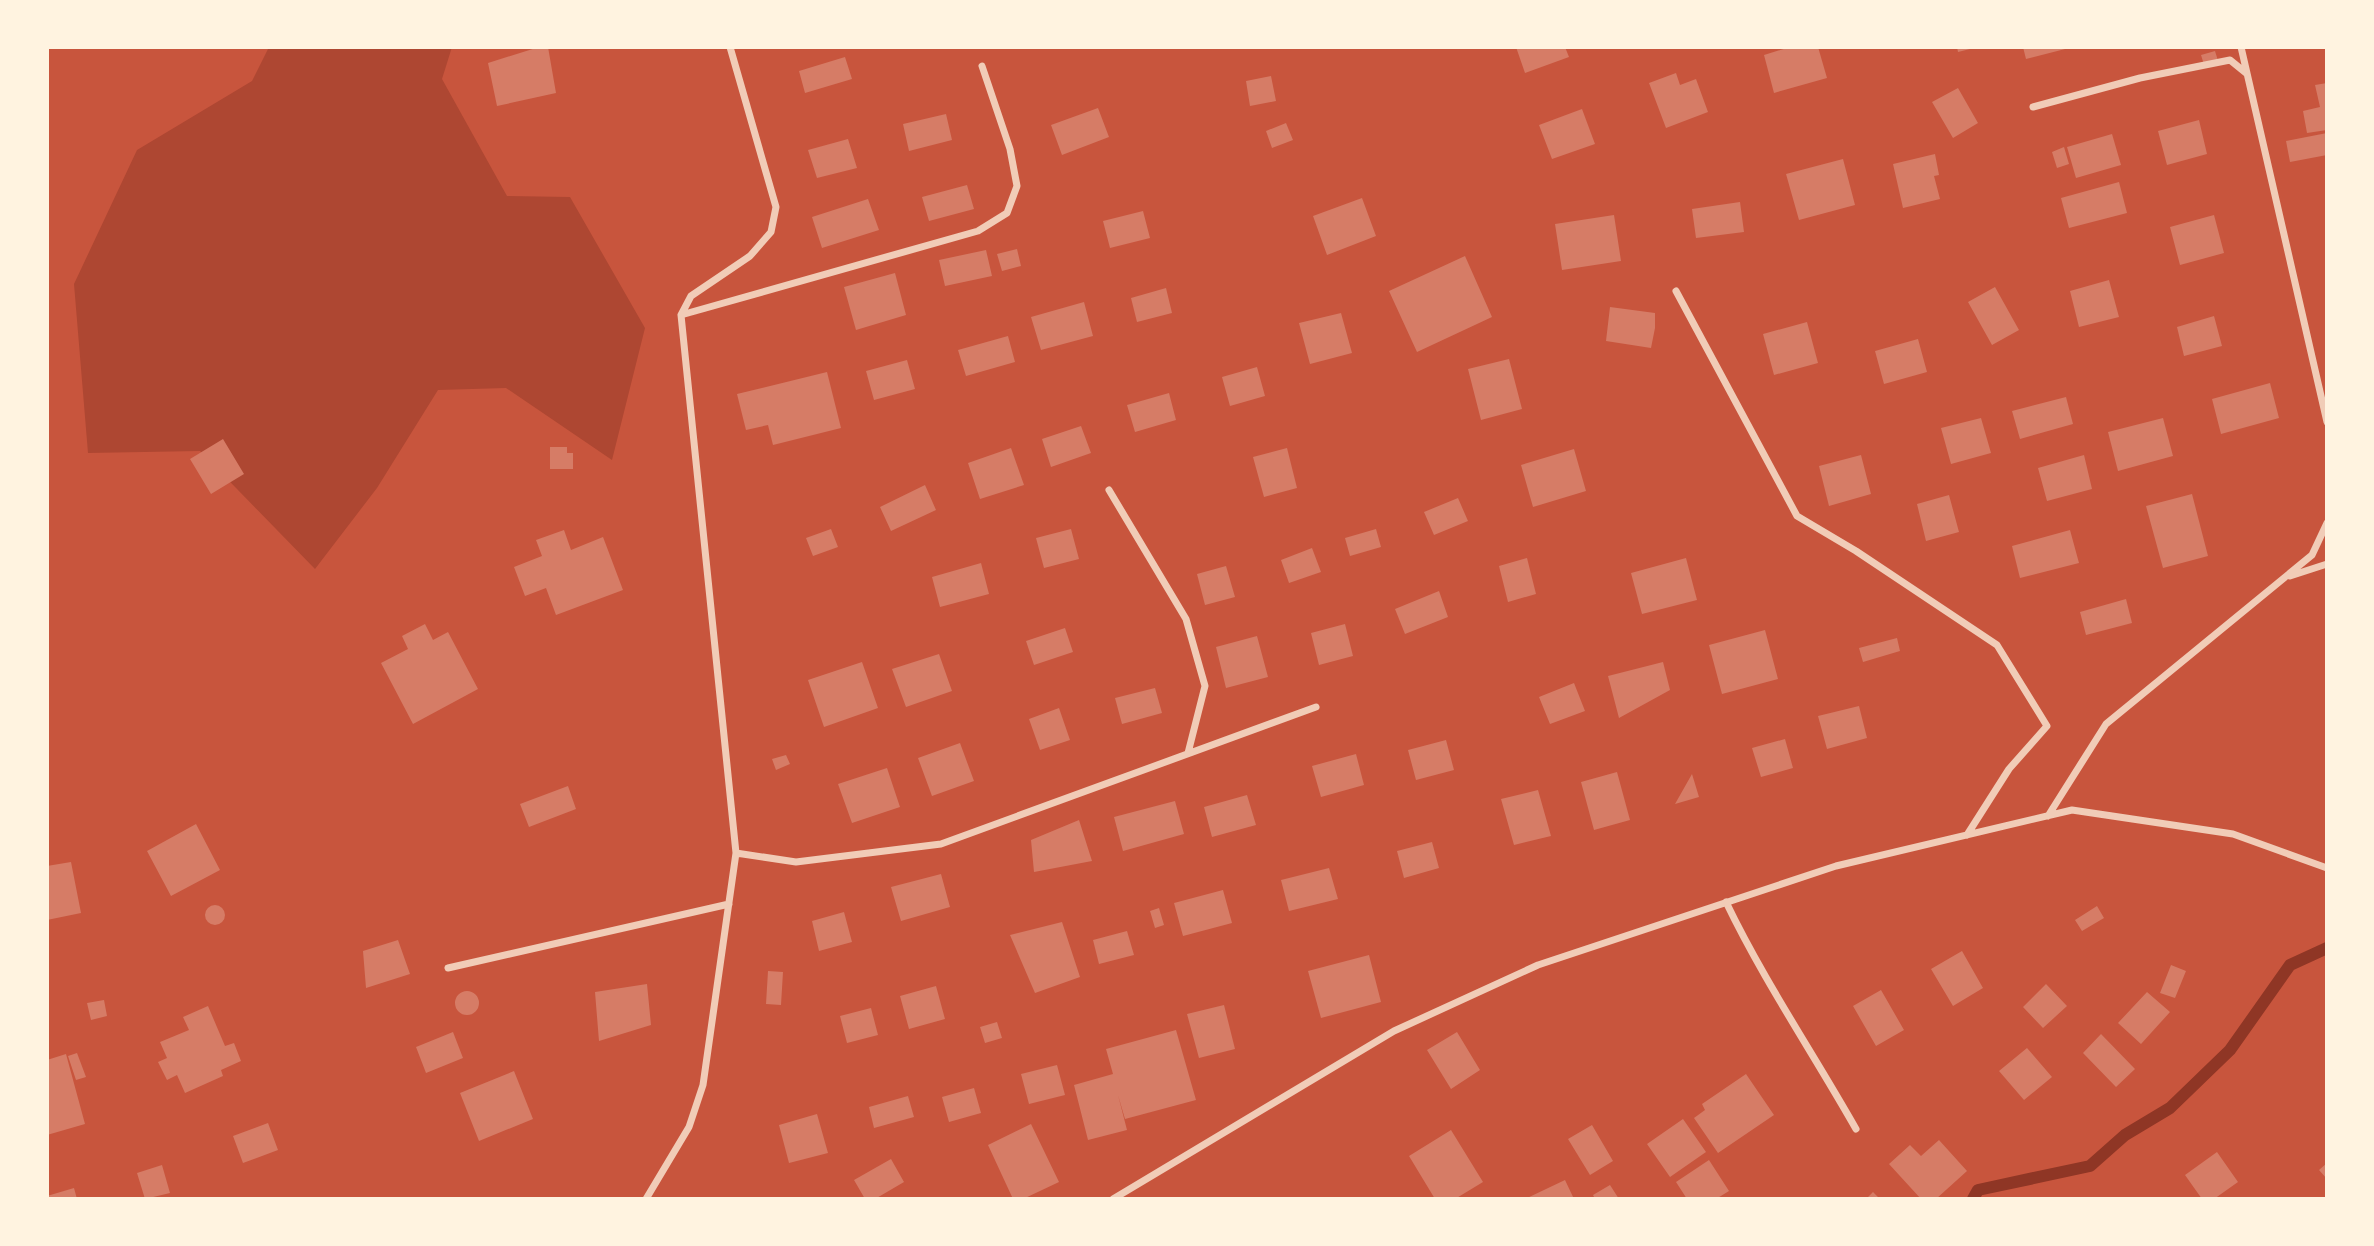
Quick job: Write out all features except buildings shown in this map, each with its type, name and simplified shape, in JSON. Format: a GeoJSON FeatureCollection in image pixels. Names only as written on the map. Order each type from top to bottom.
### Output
{"type":"FeatureCollection","features":[{"type":"Feature","properties":{"kind":"street"},"geometry":{"type":"LineString","coordinates":[[646,1199],[689,1127],[703,1085],[736,853],[681,315],[691,296],[750,256],[771,232],[776,207],[730,47]]}},
{"type":"Feature","properties":{"kind":"street"},"geometry":{"type":"LineString","coordinates":[[2241,47],[2327,422]]}},
{"type":"Feature","properties":{"kind":"street"},"geometry":{"type":"LineString","coordinates":[[2033,107],[2140,78],[2230,60],[2247,74]]}},
{"type":"Feature","properties":{"kind":"street"},"geometry":{"type":"LineString","coordinates":[[681,315],[978,231],[1007,213],[1017,186],[1010,149],[982,66]]}},
{"type":"Feature","properties":{"kind":"street"},"geometry":{"type":"LineString","coordinates":[[1676,291],[1797,516],[1856,551],[1997,645],[2047,726],[2009,769],[1967,835]]}},
{"type":"Feature","properties":{"kind":"street"},"geometry":{"type":"LineString","coordinates":[[1109,490],[1186,620],[1205,685],[1188,753]]}},
{"type":"Feature","properties":{"kind":"street"},"geometry":{"type":"LineString","coordinates":[[2048,816],[2106,724],[2312,555],[2327,523]]}},
{"type":"Feature","properties":{"kind":"street"},"geometry":{"type":"LineString","coordinates":[[2282,579],[2327,564]]}},
{"type":"Feature","properties":{"kind":"street"},"geometry":{"type":"LineString","coordinates":[[736,853],[796,862],[941,844],[1316,707]]}},
{"type":"Feature","properties":{"kind":"street"},"geometry":{"type":"LineString","coordinates":[[1113,1199],[1394,1031],[1538,965],[1836,866],[2072,810],[2233,834],[2327,868]]}},
{"type":"Feature","properties":{"kind":"street"},"geometry":{"type":"LineString","coordinates":[[1726,902],[1753,959],[1826,1075],[1856,1129]]}},
{"type":"Feature","properties":{"kind":"street"},"geometry":{"type":"LineString","coordinates":[[448,968],[729,904]]}},
{"type":"Feature","properties":{"kind":"shaded area"},"geometry":{"type":"Polygon","coordinates":[[[269,47],[452,47],[442,79],[507,196],[570,197],[645,328],[612,460],[506,388],[438,390],[377,488],[315,569],[200,451],[88,453],[74,284],[137,150],[252,81],[269,47]]]}},
{"type":"Feature","properties":{"kind":"waterway"},"geometry":{"type":"LineString","coordinates":[[1973,1199],[1978,1190],[2090,1166],[2125,1135],[2170,1108],[2230,1050],[2290,965],[2327,948]]}}]}
